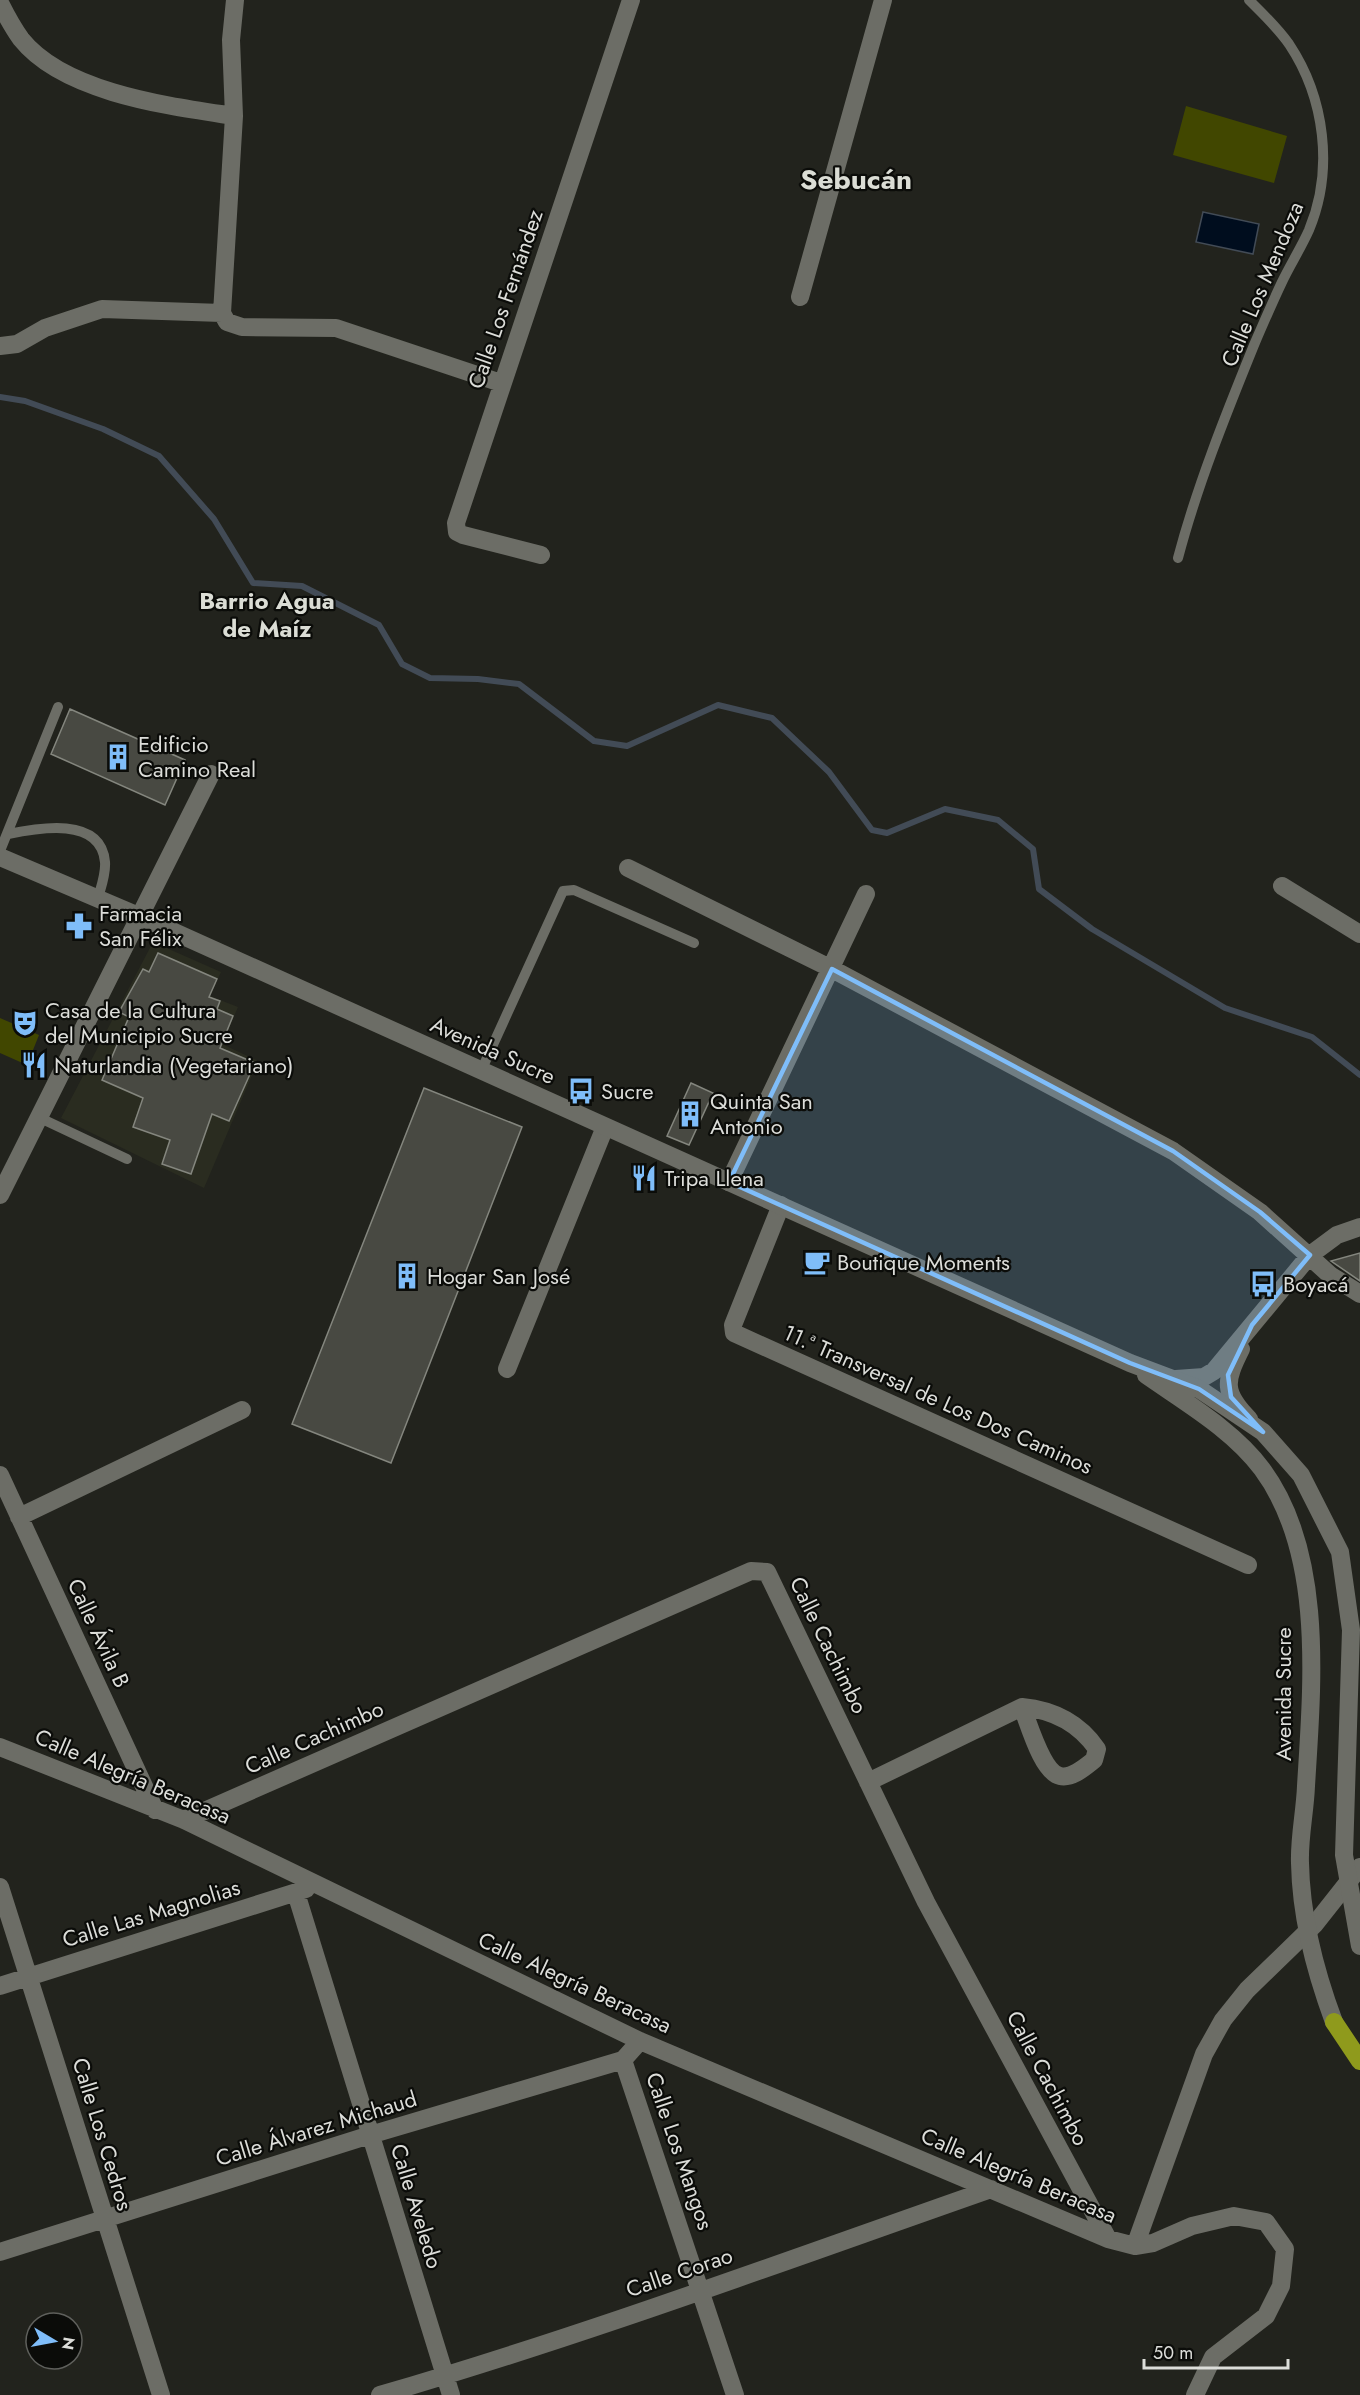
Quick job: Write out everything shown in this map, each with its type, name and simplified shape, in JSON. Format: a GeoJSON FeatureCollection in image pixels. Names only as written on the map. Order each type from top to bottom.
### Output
{"type":"FeatureCollection","features":[{"type":"Feature","properties":{"kind":"highway"},"geometry":{"type":"LineString","coordinates":[[1334,2022],[1360,2049]]}},
{"type":"Feature","properties":{"kind":"highway"},"geometry":{"type":"LineString","coordinates":[[1334,2022],[1360,2061]]}},
{"type":"Feature","properties":{"kind":"street"},"geometry":{"type":"LineString","coordinates":[[235,0],[231,40],[234,116],[222,313],[227,322],[242,327],[336,328],[501,383]]}},
{"type":"Feature","properties":{"kind":"street","name":"Calle Los Fernández"},"geometry":{"type":"LineString","coordinates":[[542,555],[457,531],[456,524],[501,383],[631,0]]}},
{"type":"Feature","properties":{"kind":"street"},"geometry":{"type":"LineString","coordinates":[[800,297],[883,0]]}},
{"type":"Feature","properties":{"kind":"street"},"geometry":{"type":"LineString","coordinates":[[0,3],[22,39],[46,62],[68,73],[145,102],[234,116]]}},
{"type":"Feature","properties":{"kind":"street"},"geometry":{"type":"LineString","coordinates":[[0,346],[17,344],[45,328],[102,309],[222,313]]}},
{"type":"Feature","properties":{"kind":"street"},"geometry":{"type":"LineString","coordinates":[[0,1195],[6,1164],[38,1117],[141,917],[211,774]]}},
{"type":"Feature","properties":{"kind":"street","name":"Avenida Sucre"},"geometry":{"type":"LineString","coordinates":[[0,857],[141,917],[1130,1363],[1176,1379],[1221,1402],[1263,1432],[1301,1475],[1340,1552],[1351,1630],[1344,1855],[1360,1946]]}},
{"type":"Feature","properties":{"kind":"street"},"geometry":{"type":"LineString","coordinates":[[628,868],[832,969],[1173,1151],[1260,1212],[1330,1275],[1360,1294]]}},
{"type":"Feature","properties":{"kind":"street"},"geometry":{"type":"LineString","coordinates":[[1282,886],[1360,934]]}},
{"type":"Feature","properties":{"kind":"street"},"geometry":{"type":"LineString","coordinates":[[729,1182],[866,894]]}},
{"type":"Feature","properties":{"kind":"street"},"geometry":{"type":"LineString","coordinates":[[507,1369],[605,1127]]}},
{"type":"Feature","properties":{"kind":"street","name":"11.ª Transversal de Los Dos Caminos"},"geometry":{"type":"LineString","coordinates":[[781,1205],[734,1325],[734,1333],[1248,1565]]}},
{"type":"Feature","properties":{"kind":"street"},"geometry":{"type":"LineString","coordinates":[[1176,1379],[1204,1377],[1214,1371],[1310,1255],[1337,1235],[1360,1227]]}},
{"type":"Feature","properties":{"kind":"street"},"geometry":{"type":"LineString","coordinates":[[1252,1325],[1228,1375],[1228,1387],[1238,1408],[1263,1432]]}},
{"type":"Feature","properties":{"kind":"street","name":"Avenida Sucre"},"geometry":{"type":"LineString","coordinates":[[1130,1363],[1240,1443],[1278,1492],[1296,1536],[1312,1659],[1306,1788],[1299,1861],[1303,1906],[1316,1975],[1334,2022]]}},
{"type":"Feature","properties":{"kind":"street"},"geometry":{"type":"LineString","coordinates":[[19,1517],[242,1410]]}},
{"type":"Feature","properties":{"kind":"street","name":"Calle Ávila B"},"geometry":{"type":"LineString","coordinates":[[0,1475],[155,1810]]}},
{"type":"Feature","properties":{"kind":"street","name":"Calle Cachimbo"},"geometry":{"type":"LineString","coordinates":[[184,1820],[751,1571],[767,1572],[926,1902],[1108,2239]]}},
{"type":"Feature","properties":{"kind":"street"},"geometry":{"type":"LineString","coordinates":[[868,1782],[1022,1707]]}},
{"type":"Feature","properties":{"kind":"street","name":"Calle Alegría Beracasa"},"geometry":{"type":"LineString","coordinates":[[0,1747],[184,1820],[640,2041],[1108,2239],[1135,2246]]}},
{"type":"Feature","properties":{"kind":"street"},"geometry":{"type":"LineString","coordinates":[[1195,2395],[1213,2357],[1266,2316],[1281,2286],[1285,2249],[1266,2222],[1234,2216],[1192,2226],[1153,2243],[1135,2246],[1204,2054],[1223,2020],[1247,1990],[1315,1924],[1360,1867]]}},
{"type":"Feature","properties":{"kind":"street","name":"Calle Las Magnolias"},"geometry":{"type":"LineString","coordinates":[[0,1986],[316,1885]]}},
{"type":"Feature","properties":{"kind":"street","name":"Calle Los Cedros"},"geometry":{"type":"LineString","coordinates":[[0,1887],[161,2395]]}},
{"type":"Feature","properties":{"kind":"street","name":"Calle Aveledo"},"geometry":{"type":"LineString","coordinates":[[296,1893],[451,2395]]}},
{"type":"Feature","properties":{"kind":"street"},"geometry":{"type":"LineString","coordinates":[[623,2060],[640,2041]]}},
{"type":"Feature","properties":{"kind":"street","name":"Calle Álvarez Michaud"},"geometry":{"type":"LineString","coordinates":[[0,2252],[370,2135],[623,2060]]}},
{"type":"Feature","properties":{"kind":"street","name":"Calle Los Mangos"},"geometry":{"type":"LineString","coordinates":[[623,2060],[702,2290],[735,2395]]}},
{"type":"Feature","properties":{"kind":"street","name":"Calle Corao"},"geometry":{"type":"LineString","coordinates":[[380,2395],[702,2290],[991,2189]]}},
{"type":"Feature","properties":{"kind":"lane","name":"Calle Los Mendoza"},"geometry":{"type":"LineString","coordinates":[[1178,558],[1189,518],[1254,345],[1281,283],[1309,230],[1321,193],[1324,159],[1320,123],[1310,84],[1289,45],[1249,0]]}},
{"type":"Feature","properties":{"kind":"lane"},"geometry":{"type":"LineString","coordinates":[[0,851],[58,707]]}},
{"type":"Feature","properties":{"kind":"lane"},"geometry":{"type":"LineString","coordinates":[[8,834],[47,827],[87,835],[100,845],[105,861],[98,898]]}},
{"type":"Feature","properties":{"kind":"lane"},"geometry":{"type":"LineString","coordinates":[[481,1071],[562,891],[574,890],[694,943]]}},
{"type":"Feature","properties":{"kind":"lane"},"geometry":{"type":"LineString","coordinates":[[38,1117],[127,1159]]}},
{"type":"Feature","properties":{"kind":"highlighted area"},"geometry":{"type":"Polygon","coordinates":[[[832,969],[1173,1151],[1260,1212],[1310,1255],[1252,1325],[1228,1375],[1231,1397],[1263,1432],[1199,1389],[1130,1363],[729,1182],[832,969]]]}},
{"type":"Feature","properties":{"kind":"shaded area"},"geometry":{"type":"Polygon","coordinates":[[[153,942],[221,972],[210,996],[238,1007],[222,1044],[258,1061],[204,1188],[61,1118],[153,942]]]}},
{"type":"Feature","properties":{"kind":"green space"},"geometry":{"type":"Polygon","coordinates":[[[1186,106],[1287,136],[1274,183],[1173,155],[1186,106]]]}},
{"type":"Feature","properties":{"kind":"green space"},"geometry":{"type":"Polygon","coordinates":[[[0,1018],[39,1035],[27,1065],[0,1053],[0,1018]]]}},
{"type":"Feature","properties":{"kind":"water"},"geometry":{"type":"Polygon","coordinates":[[[1203,212],[1259,224],[1253,254],[1196,242],[1203,212]]]}},
{"type":"Feature","properties":{"kind":"building","name":"Edificio Camino Real"},"geometry":{"type":"Polygon","coordinates":[[[70,709],[185,760],[165,805],[51,754],[70,709]]]}},
{"type":"Feature","properties":{"kind":"building"},"geometry":{"type":"Polygon","coordinates":[[[158,953],[217,979],[209,997],[220,1001],[217,1009],[233,1016],[220,1048],[255,1063],[229,1121],[212,1114],[191,1174],[162,1164],[170,1140],[133,1127],[143,1098],[102,1080],[129,1017],[119,1012],[143,969],[149,972],[158,953]]]}},
{"type":"Feature","properties":{"kind":"building","name":"Quinta San Antonio"},"geometry":{"type":"Polygon","coordinates":[[[691,1083],[713,1093],[689,1145],[667,1136],[691,1083]]]}},
{"type":"Feature","properties":{"kind":"building","name":"Hogar San José"},"geometry":{"type":"Polygon","coordinates":[[[424,1088],[522,1127],[391,1463],[292,1424],[424,1088]]]}},
{"type":"Feature","properties":{"kind":"building"},"geometry":{"type":"Polygon","coordinates":[[[1360,1253],[1360,1281],[1331,1261],[1360,1253]]]}},
{"type":"Feature","properties":{"kind":"waterway"},"geometry":{"type":"LineString","coordinates":[[0,397],[25,401],[103,429],[159,456],[214,519],[253,583],[302,586],[379,625],[402,664],[430,678],[478,679],[519,684],[594,741],[627,746],[718,705],[772,718],[829,772],[872,830],[887,833],[945,809],[998,820],[1033,849],[1039,889],[1092,929],[1225,1008],[1312,1037],[1360,1075]]}},
{"type":"Feature","properties":{"kind":"place","name":"Edificio Camino Real"},"geometry":{"type":"Point","coordinates":[118,757]}},
{"type":"Feature","properties":{"kind":"place","name":"Farmacia San Félix"},"geometry":{"type":"Point","coordinates":[79,926]}},
{"type":"Feature","properties":{"kind":"place","name":"Casa de la Cultura del Municipio Sucre"},"geometry":{"type":"Point","coordinates":[25,1023]}},
{"type":"Feature","properties":{"kind":"place","name":"Naturlandia (Vegetariano)"},"geometry":{"type":"Point","coordinates":[34,1065]}},
{"type":"Feature","properties":{"kind":"place","name":"Sucre"},"geometry":{"type":"Point","coordinates":[581,1091]}},
{"type":"Feature","properties":{"kind":"place","name":"Quinta San Antonio"},"geometry":{"type":"Point","coordinates":[690,1114]}},
{"type":"Feature","properties":{"kind":"place","name":"Tripa Llena"},"geometry":{"type":"Point","coordinates":[644,1178]}},
{"type":"Feature","properties":{"kind":"place","name":"Boutique Moments"},"geometry":{"type":"Point","coordinates":[817,1262]}},
{"type":"Feature","properties":{"kind":"place","name":"Hogar San José"},"geometry":{"type":"Point","coordinates":[407,1276]}},
{"type":"Feature","properties":{"kind":"place","name":"Boyacá"},"geometry":{"type":"Point","coordinates":[1263,1284]}},
{"type":"Feature","properties":{"kind":"district","name":"Sebucán"},"geometry":{"type":"Point","coordinates":[856,179]}},
{"type":"Feature","properties":{"kind":"district","name":"Barrio Agua de Maíz"},"geometry":{"type":"Point","coordinates":[267,615]}}]}
